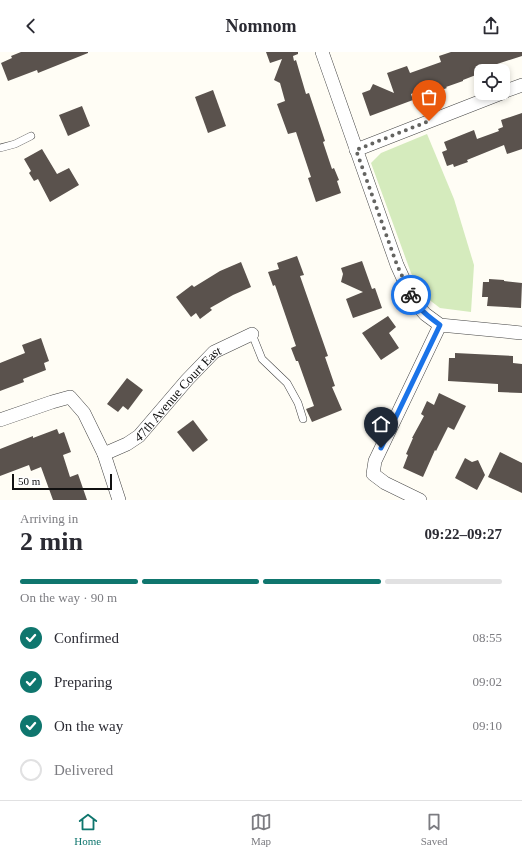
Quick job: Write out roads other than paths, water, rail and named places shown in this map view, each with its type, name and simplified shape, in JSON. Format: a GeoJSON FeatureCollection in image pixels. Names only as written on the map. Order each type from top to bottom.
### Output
{"type":"FeatureCollection","features":[{"type":"Feature","properties":{"kind":"street"},"geometry":{"type":"LineString","coordinates":[[322,52],[397,265],[413,300],[425,314],[440,325],[522,333]]}},
{"type":"Feature","properties":{"kind":"street"},"geometry":{"type":"LineString","coordinates":[[510,90],[522,85]]}},
{"type":"Feature","properties":{"kind":"street"},"geometry":{"type":"LineString","coordinates":[[356,150],[484,100]]}},
{"type":"Feature","properties":{"kind":"street"},"geometry":{"type":"LineString","coordinates":[[420,500],[385,483],[373,474],[375,461],[440,325]]}},
{"type":"Feature","properties":{"kind":"street","name":"47th Avenue Court East"},"geometry":{"type":"LineString","coordinates":[[104,454],[127,444],[139,436],[187,380],[214,352],[252,334]]}},
{"type":"Feature","properties":{"kind":"street"},"geometry":{"type":"LineString","coordinates":[[0,420],[52,402],[70,398],[84,413],[104,454],[119,500]]}},
{"type":"Feature","properties":{"kind":"lane"},"geometry":{"type":"LineString","coordinates":[[0,148],[15,144],[31,136]]}},
{"type":"Feature","properties":{"kind":"lane"},"geometry":{"type":"LineString","coordinates":[[252,334],[262,359],[287,383],[298,403],[302,419]]}}]}
